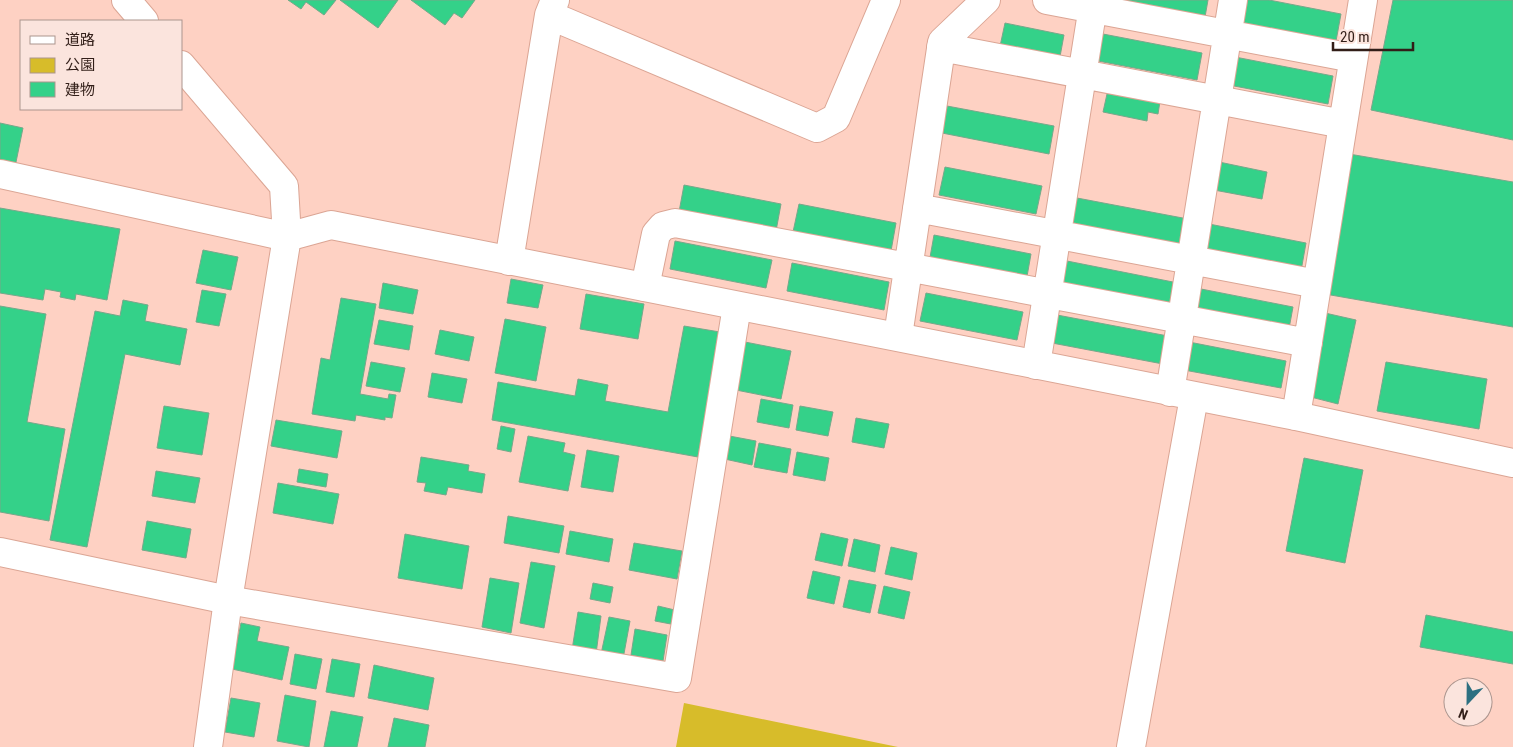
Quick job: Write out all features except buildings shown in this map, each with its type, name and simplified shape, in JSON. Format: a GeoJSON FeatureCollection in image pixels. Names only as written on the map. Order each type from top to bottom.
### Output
{"type":"FeatureCollection","features":[{"type":"Feature","properties":{"kind":"street"},"geometry":{"type":"LineString","coordinates":[[126,0],[143,20]]}},
{"type":"Feature","properties":{"kind":"street"},"geometry":{"type":"LineString","coordinates":[[898,336],[942,42],[986,0]]}},
{"type":"Feature","properties":{"kind":"street"},"geometry":{"type":"LineString","coordinates":[[1047,0],[1093,4],[1228,34],[1353,58]]}},
{"type":"Feature","properties":{"kind":"street"},"geometry":{"type":"LineString","coordinates":[[1131,747],[1182,395],[1182,320],[1233,0]]}},
{"type":"Feature","properties":{"kind":"street"},"geometry":{"type":"LineString","coordinates":[[1296,416],[1363,0]]}},
{"type":"Feature","properties":{"kind":"street"},"geometry":{"type":"LineString","coordinates":[[509,261],[552,8],[817,128],[836,118],[878,3]]}},
{"type":"Feature","properties":{"kind":"street"},"geometry":{"type":"LineString","coordinates":[[1036,365],[1093,4]]}},
{"type":"Feature","properties":{"kind":"street"},"geometry":{"type":"LineString","coordinates":[[941,47],[1343,124]]}},
{"type":"Feature","properties":{"kind":"street"},"geometry":{"type":"LineString","coordinates":[[182,66],[284,186],[287,237],[228,600],[208,747]]}},
{"type":"Feature","properties":{"kind":"street"},"geometry":{"type":"LineString","coordinates":[[0,174],[287,237],[331,225],[898,336],[1182,395],[1296,416],[1513,463]]}},
{"type":"Feature","properties":{"kind":"street"},"geometry":{"type":"LineString","coordinates":[[917,208],[1317,284]]}},
{"type":"Feature","properties":{"kind":"street"},"geometry":{"type":"LineString","coordinates":[[645,287],[656,234],[663,226],[675,223],[1308,343]]}},
{"type":"Feature","properties":{"kind":"street"},"geometry":{"type":"LineString","coordinates":[[0,552],[228,600],[678,678],[737,306]]}},
{"type":"Feature","properties":{"kind":"green space"},"geometry":{"type":"Polygon","coordinates":[[[684,703],[898,747],[676,747],[684,703]]]}}]}
